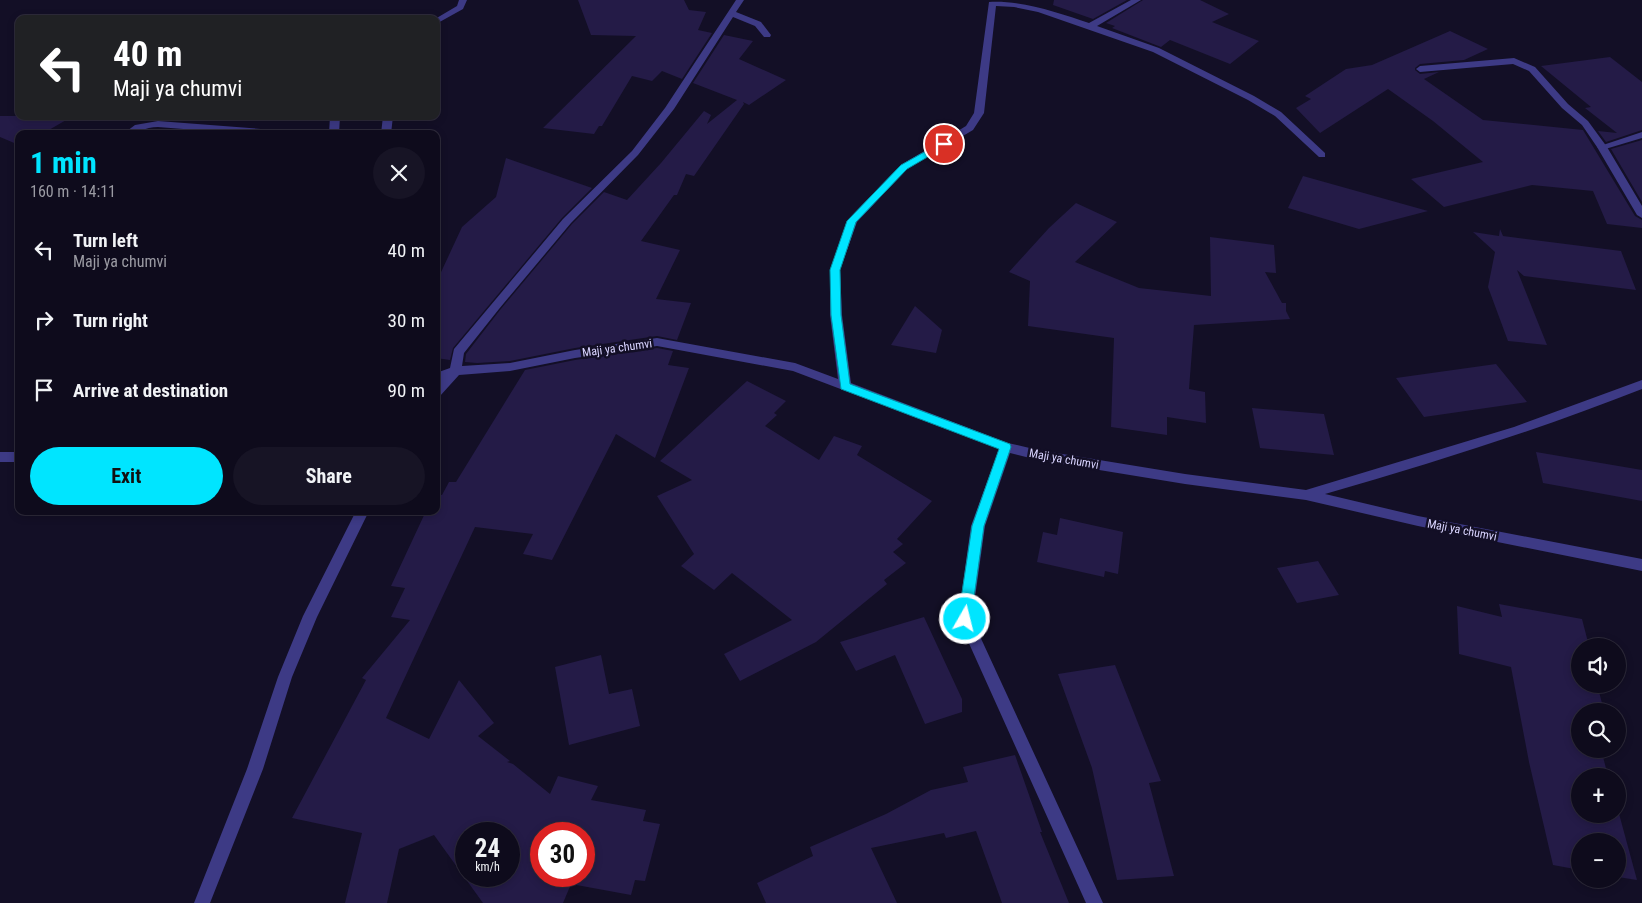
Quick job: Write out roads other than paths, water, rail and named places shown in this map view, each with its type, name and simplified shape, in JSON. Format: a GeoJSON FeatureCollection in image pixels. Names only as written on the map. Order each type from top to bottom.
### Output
{"type":"FeatureCollection","features":[{"type":"Feature","properties":{"kind":"street"},"geometry":{"type":"LineString","coordinates":[[440,20],[460,7],[463,0]]}},
{"type":"Feature","properties":{"kind":"street"},"geometry":{"type":"LineString","coordinates":[[440,389],[456,371],[458,352],[567,221],[635,153],[669,109],[740,0]]}},
{"type":"Feature","properties":{"kind":"street"},"geometry":{"type":"LineString","coordinates":[[1090,26],[1137,0]]}},
{"type":"Feature","properties":{"kind":"street"},"geometry":{"type":"LineString","coordinates":[[845,386],[836,315],[835,270],[852,221],[904,167],[970,128],[979,113],[992,4],[1000,1],[1014,1],[1156,50],[1251,98],[1278,114],[1322,156]]}},
{"type":"Feature","properties":{"kind":"street"},"geometry":{"type":"LineString","coordinates":[[732,13],[758,24],[767,35]]}},
{"type":"Feature","properties":{"kind":"street"},"geometry":{"type":"LineString","coordinates":[[1420,69],[1514,61],[1532,69],[1565,106],[1585,123],[1602,147],[1641,213]]}},
{"type":"Feature","properties":{"kind":"street"},"geometry":{"type":"LineString","coordinates":[[132,130],[145,124],[158,124],[235,130]]}},
{"type":"Feature","properties":{"kind":"street"},"geometry":{"type":"LineString","coordinates":[[1602,147],[1642,134]]}},
{"type":"Feature","properties":{"kind":"street","name":"Maji ya chumvi"},"geometry":{"type":"LineString","coordinates":[[440,376],[456,371],[510,367],[575,354],[657,342],[795,367],[1006,447],[1038,455],[1175,478],[1306,495],[1418,521],[1642,565]]}},
{"type":"Feature","properties":{"kind":"street"},"geometry":{"type":"LineString","coordinates":[[1306,495],[1491,441],[1588,406],[1642,384]]}},
{"type":"Feature","properties":{"kind":"street"},"geometry":{"type":"LineString","coordinates":[[1006,447],[978,526],[965,619],[1095,903]]}},
{"type":"Feature","properties":{"kind":"street"},"geometry":{"type":"LineString","coordinates":[[0,457],[15,457]]}},
{"type":"Feature","properties":{"kind":"street"},"geometry":{"type":"LineString","coordinates":[[202,903],[255,769],[285,677],[296,650],[310,616],[361,515]]}}]}
